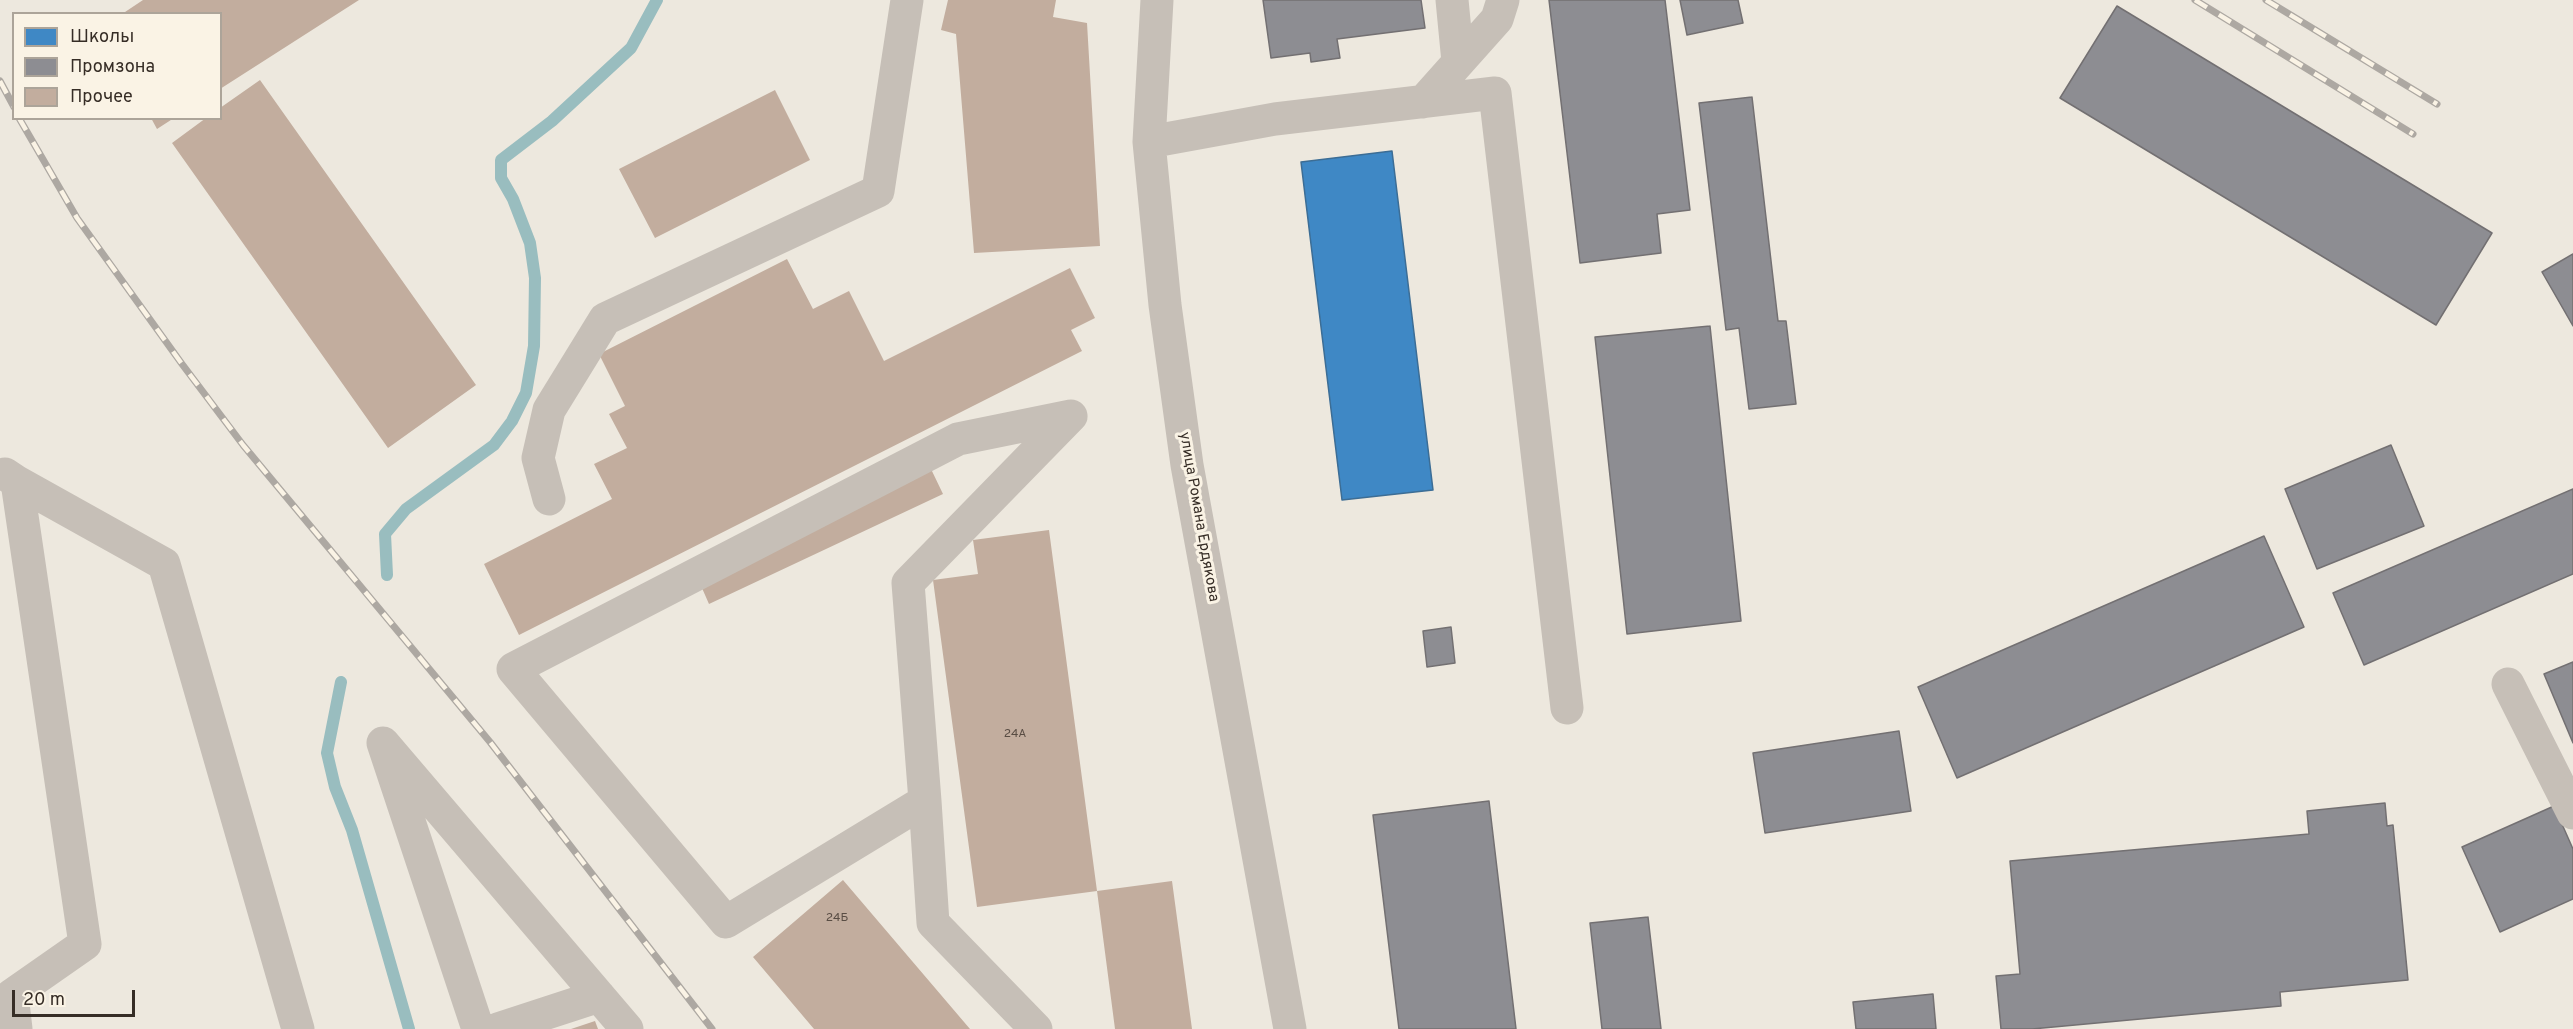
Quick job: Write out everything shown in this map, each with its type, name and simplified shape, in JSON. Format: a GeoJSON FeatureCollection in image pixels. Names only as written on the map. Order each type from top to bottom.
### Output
{"type":"FeatureCollection","features":[{"type":"Feature","properties":{"kind":"street"},"geometry":{"type":"LineString","coordinates":[[549,499],[538,458],[549,410],[605,319],[879,191],[907,0]]}},
{"type":"Feature","properties":{"kind":"street","name":"улица Романа Ердякова"},"geometry":{"type":"LineString","coordinates":[[1157,0],[1149,142],[1165,305],[1187,465],[1290,1029]]}},
{"type":"Feature","properties":{"kind":"street"},"geometry":{"type":"LineString","coordinates":[[1452,0],[1458,62]]}},
{"type":"Feature","properties":{"kind":"street"},"geometry":{"type":"LineString","coordinates":[[1423,102],[1497,19],[1503,0]]}},
{"type":"Feature","properties":{"kind":"street"},"geometry":{"type":"LineString","coordinates":[[1149,142],[1275,119],[1495,93],[1567,708]]}},
{"type":"Feature","properties":{"kind":"street"},"geometry":{"type":"LineString","coordinates":[[925,801],[726,922],[513,669],[958,439],[1071,416],[908,583],[925,801],[933,923],[1036,1029]]}},
{"type":"Feature","properties":{"kind":"street"},"geometry":{"type":"LineString","coordinates":[[8,476],[85,944],[6,995],[16,1029]]}},
{"type":"Feature","properties":{"kind":"street"},"geometry":{"type":"LineString","coordinates":[[8,476],[164,564],[298,1029]]}},
{"type":"Feature","properties":{"kind":"street"},"geometry":{"type":"LineString","coordinates":[[2508,684],[2573,813]]}},
{"type":"Feature","properties":{"kind":"street"},"geometry":{"type":"LineString","coordinates":[[478,1029],[383,743],[627,1029]]}},
{"type":"Feature","properties":{"kind":"street"},"geometry":{"type":"LineString","coordinates":[[498,1029],[598,996]]}},
{"type":"Feature","properties":{"kind":"building: Школы"},"geometry":{"type":"Polygon","coordinates":[[[1392,151],[1433,490],[1342,500],[1301,162],[1392,151]]]}},
{"type":"Feature","properties":{"kind":"building: Промзона"},"geometry":{"type":"Polygon","coordinates":[[[1263,0],[1421,0],[1425,28],[1337,39],[1340,58],[1311,62],[1310,53],[1271,58],[1263,0]]]}},
{"type":"Feature","properties":{"kind":"building: Промзона"},"geometry":{"type":"Polygon","coordinates":[[[1549,0],[1665,0],[1690,210],[1657,214],[1661,253],[1580,263],[1549,0]]]}},
{"type":"Feature","properties":{"kind":"building: Промзона"},"geometry":{"type":"Polygon","coordinates":[[[1680,0],[1738,0],[1743,23],[1687,35],[1680,0]]]}},
{"type":"Feature","properties":{"kind":"building: Промзона"},"geometry":{"type":"Polygon","coordinates":[[[2117,6],[2492,233],[2436,325],[2060,98],[2117,6]]]}},
{"type":"Feature","properties":{"kind":"building: Промзона"},"geometry":{"type":"Polygon","coordinates":[[[1752,97],[1778,321],[1786,321],[1796,404],[1749,409],[1739,328],[1726,330],[1699,103],[1752,97]]]}},
{"type":"Feature","properties":{"kind":"building: Промзона"},"geometry":{"type":"Polygon","coordinates":[[[2573,254],[2573,326],[2542,272],[2573,254]]]}},
{"type":"Feature","properties":{"kind":"building: Промзона"},"geometry":{"type":"Polygon","coordinates":[[[1710,326],[1741,621],[1627,634],[1595,337],[1710,326]]]}},
{"type":"Feature","properties":{"kind":"building: Промзона"},"geometry":{"type":"Polygon","coordinates":[[[2391,445],[2424,526],[2317,569],[2285,489],[2391,445]]]}},
{"type":"Feature","properties":{"kind":"building: Промзона"},"geometry":{"type":"Polygon","coordinates":[[[2573,489],[2573,574],[2364,665],[2333,593],[2573,489]]]}},
{"type":"Feature","properties":{"kind":"building: Промзона"},"geometry":{"type":"Polygon","coordinates":[[[2264,536],[2304,627],[1957,778],[1918,687],[2264,536]]]}},
{"type":"Feature","properties":{"kind":"building: Промзона"},"geometry":{"type":"Polygon","coordinates":[[[1451,627],[1455,663],[1427,667],[1423,631],[1451,627]]]}},
{"type":"Feature","properties":{"kind":"building: Промзона"},"geometry":{"type":"Polygon","coordinates":[[[2573,662],[2573,743],[2544,674],[2573,662]]]}},
{"type":"Feature","properties":{"kind":"building: Промзона"},"geometry":{"type":"Polygon","coordinates":[[[1899,731],[1911,811],[1765,833],[1753,753],[1899,731]]]}},
{"type":"Feature","properties":{"kind":"building: Промзона"},"geometry":{"type":"Polygon","coordinates":[[[1489,801],[1516,1029],[1399,1029],[1373,815],[1489,801]]]}},
{"type":"Feature","properties":{"kind":"building: Промзона"},"geometry":{"type":"Polygon","coordinates":[[[2385,803],[2387,826],[2393,825],[2408,980],[2280,992],[2281,1006],[2032,1029],[2001,1029],[1996,976],[2020,974],[2010,861],[2309,834],[2307,811],[2385,803]]]}},
{"type":"Feature","properties":{"kind":"building: Промзона"},"geometry":{"type":"Polygon","coordinates":[[[2554,806],[2573,849],[2573,899],[2500,932],[2462,847],[2554,806]]]}},
{"type":"Feature","properties":{"kind":"building: Промзона"},"geometry":{"type":"Polygon","coordinates":[[[1648,917],[1661,1029],[1602,1029],[1590,923],[1648,917]]]}},
{"type":"Feature","properties":{"kind":"building: Промзона"},"geometry":{"type":"Polygon","coordinates":[[[1933,994],[1936,1029],[1856,1029],[1853,1002],[1933,994]]]}},
{"type":"Feature","properties":{"kind":"building: Прочее"},"geometry":{"type":"Polygon","coordinates":[[[143,0],[359,0],[222,88],[222,12],[125,12],[143,0]]]}},
{"type":"Feature","properties":{"kind":"building: Прочее"},"geometry":{"type":"Polygon","coordinates":[[[948,0],[1056,0],[1053,17],[1087,23],[1100,246],[974,253],[956,34],[941,30],[948,0]]]}},
{"type":"Feature","properties":{"kind":"building: Прочее"},"geometry":{"type":"Polygon","coordinates":[[[260,80],[476,385],[388,448],[172,143],[203,120],[222,120],[222,107],[260,80]]]}},
{"type":"Feature","properties":{"kind":"building: Прочее"},"geometry":{"type":"Polygon","coordinates":[[[775,90],[810,160],[655,238],[619,169],[775,90]]]}},
{"type":"Feature","properties":{"kind":"building: Прочее"},"geometry":{"type":"Polygon","coordinates":[[[152,120],[171,120],[157,129],[152,120]]]}},
{"type":"Feature","properties":{"kind":"building: Прочее"},"geometry":{"type":"Polygon","coordinates":[[[787,259],[813,309],[849,291],[884,361],[1070,268],[1095,318],[1071,330],[1082,351],[519,635],[484,564],[612,499],[594,464],[627,448],[609,414],[625,406],[599,354],[787,259]]]}},
{"type":"Feature","properties":{"kind":"building: Прочее"},"geometry":{"type":"Polygon","coordinates":[[[931,469],[943,494],[709,604],[698,579],[931,469]]]}},
{"type":"Feature","properties":{"kind":"building: Прочее"},"geometry":{"type":"Polygon","coordinates":[[[1049,530],[1097,891],[977,907],[933,580],[978,574],[973,540],[1049,530]]]}},
{"type":"Feature","properties":{"kind":"building: Прочее"},"geometry":{"type":"Polygon","coordinates":[[[843,880],[970,1029],[814,1029],[753,957],[843,880]]]}},
{"type":"Feature","properties":{"kind":"building: Прочее"},"geometry":{"type":"Polygon","coordinates":[[[1172,881],[1192,1029],[1115,1029],[1097,891],[1172,881]]]}},
{"type":"Feature","properties":{"kind":"building: Прочее"},"geometry":{"type":"Polygon","coordinates":[[[595,1021],[598,1029],[571,1029],[595,1021]]]}},
{"type":"Feature","properties":{"kind":"waterway"},"geometry":{"type":"LineString","coordinates":[[387,575],[385,534],[406,509],[494,445],[512,421],[526,393],[534,346],[535,278],[530,243],[513,199],[501,178],[501,160],[552,121],[631,48],[657,0]]}},
{"type":"Feature","properties":{"kind":"waterway"},"geometry":{"type":"LineString","coordinates":[[341,682],[327,753],[335,787],[352,830],[409,1029]]}},
{"type":"Feature","properties":{"kind":"railway"},"geometry":{"type":"LineString","coordinates":[[2195,0],[2413,134]]}},
{"type":"Feature","properties":{"kind":"railway"},"geometry":{"type":"LineString","coordinates":[[2266,0],[2437,104]]}},
{"type":"Feature","properties":{"kind":"railway"},"geometry":{"type":"LineString","coordinates":[[0,81],[12,103]]}},
{"type":"Feature","properties":{"kind":"railway"},"geometry":{"type":"LineString","coordinates":[[20,120],[77,218],[243,445],[490,742],[712,1029]]}}]}
